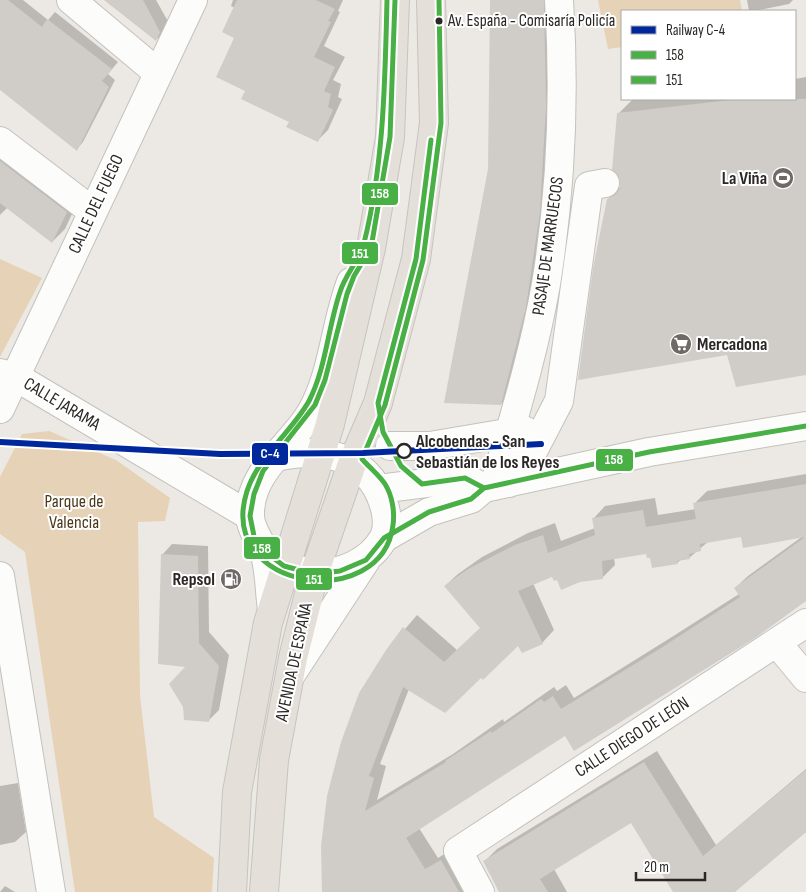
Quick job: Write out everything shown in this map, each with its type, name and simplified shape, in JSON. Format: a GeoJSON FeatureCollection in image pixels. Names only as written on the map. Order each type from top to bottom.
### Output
{"type":"FeatureCollection","features":[{"type":"Feature","properties":{"kind":"main road","name":"AVENIDA DE ESPAÑA"},"geometry":{"type":"LineString","coordinates":[[232,892],[237,792],[260,662],[272,609],[274,559],[321,453],[330,424],[371,248],[390,137],[395,0]]}},
{"type":"Feature","properties":{"kind":"main road","name":"AVENIDA DE ESPAÑA"},"geometry":{"type":"LineString","coordinates":[[264,892],[274,760],[290,678],[314,574],[353,461],[378,402],[416,259],[432,133],[433,28],[431,0]]}},
{"type":"Feature","properties":{"kind":"street"},"geometry":{"type":"LineString","coordinates":[[71,0],[158,73]]}},
{"type":"Feature","properties":{"kind":"street","name":"CALLE DEL FUEGO"},"geometry":{"type":"LineString","coordinates":[[0,408],[8,375],[92,210],[193,0]]}},
{"type":"Feature","properties":{"kind":"street","name":"PASAJE DE MARRUECOS"},"geometry":{"type":"LineString","coordinates":[[496,486],[520,398],[546,284],[559,166],[562,51],[559,0]]}},
{"type":"Feature","properties":{"kind":"street"},"geometry":{"type":"LineString","coordinates":[[0,141],[92,210]]}},
{"type":"Feature","properties":{"kind":"street"},"geometry":{"type":"LineString","coordinates":[[290,678],[366,560],[384,538],[429,512],[471,499],[496,486],[530,457],[557,404],[589,186],[606,183]]}},
{"type":"Feature","properties":{"kind":"street","name":"AVENIDA DE ESPAÑA"},"geometry":{"type":"LineString","coordinates":[[250,516],[254,494],[262,471],[276,457],[315,405],[324,380],[347,294],[354,276],[371,248]]}},
{"type":"Feature","properties":{"kind":"street","name":"CALLE JARAMA"},"geometry":{"type":"LineString","coordinates":[[8,375],[250,516]]}},
{"type":"Feature","properties":{"kind":"street"},"geometry":{"type":"LineString","coordinates":[[378,402],[383,432],[390,446],[401,466],[422,484]]}},
{"type":"Feature","properties":{"kind":"street"},"geometry":{"type":"LineString","coordinates":[[390,446],[430,446],[531,429],[557,404]]}},
{"type":"Feature","properties":{"kind":"street"},"geometry":{"type":"LineString","coordinates":[[379,489],[465,478],[496,486],[649,452],[806,426]]}},
{"type":"Feature","properties":{"kind":"street"},"geometry":{"type":"LineString","coordinates":[[276,457],[300,452],[321,453],[353,461],[379,489],[387,513],[384,538]]}},
{"type":"Feature","properties":{"kind":"street"},"geometry":{"type":"LineString","coordinates":[[250,516],[254,536],[274,559],[314,574],[340,571],[366,560]]}},
{"type":"Feature","properties":{"kind":"street"},"geometry":{"type":"LineString","coordinates":[[0,576],[52,892]]}},
{"type":"Feature","properties":{"kind":"street","name":"CALLE DIEGO DE LEÓN"},"geometry":{"type":"LineString","coordinates":[[480,892],[458,851],[806,623]]}},
{"type":"Feature","properties":{"kind":"street"},"geometry":{"type":"LineString","coordinates":[[777,643],[806,678]]}},
{"type":"Feature","properties":{"kind":"green space"},"geometry":{"type":"Polygon","coordinates":[[[598,0],[740,0],[742,10],[621,10],[621,47],[608,49],[598,0]]]}},
{"type":"Feature","properties":{"kind":"green space"},"geometry":{"type":"Polygon","coordinates":[[[0,259],[42,278],[0,357],[0,259]]]}},
{"type":"Feature","properties":{"kind":"green space","name":"Parque de Valencia"},"geometry":{"type":"Polygon","coordinates":[[[49,431],[116,460],[170,498],[165,521],[138,522],[140,696],[154,817],[214,858],[212,892],[75,892],[25,552],[0,534],[0,477],[22,434],[49,431]]]}},
{"type":"Feature","properties":{"kind":"building"},"geometry":{"type":"Polygon","coordinates":[[[0,0],[8,0],[42,27],[47,19],[112,69],[102,81],[109,87],[77,151],[0,90],[0,0]]]}},
{"type":"Feature","properties":{"kind":"building"},"geometry":{"type":"Polygon","coordinates":[[[104,0],[143,0],[160,32],[156,41],[104,0]]]}},
{"type":"Feature","properties":{"kind":"building"},"geometry":{"type":"Polygon","coordinates":[[[237,0],[316,0],[335,9],[328,21],[331,22],[314,57],[335,67],[324,91],[331,94],[328,107],[333,110],[318,142],[286,127],[289,122],[241,99],[245,91],[216,77],[234,38],[222,32],[237,0]]]}},
{"type":"Feature","properties":{"kind":"building"},"geometry":{"type":"Polygon","coordinates":[[[490,0],[544,0],[546,106],[540,212],[526,307],[501,405],[444,403],[488,169],[490,0]]]}},
{"type":"Feature","properties":{"kind":"building","name":"La Viña"},"geometry":{"type":"Polygon","coordinates":[[[806,99],[806,375],[736,387],[727,355],[578,380],[593,268],[607,199],[615,195],[620,188],[620,180],[612,170],[617,113],[730,100],[806,99]]]}},
{"type":"Feature","properties":{"kind":"building"},"geometry":{"type":"Polygon","coordinates":[[[0,161],[67,212],[52,243],[0,203],[0,161]]]}},
{"type":"Feature","properties":{"kind":"building"},"geometry":{"type":"Polygon","coordinates":[[[806,484],[806,601],[755,638],[574,751],[565,736],[406,838],[425,869],[441,860],[459,892],[322,892],[321,846],[327,796],[341,742],[359,693],[403,627],[444,662],[480,628],[444,586],[468,569],[515,545],[543,535],[548,553],[595,535],[592,518],[643,510],[646,527],[696,519],[693,503],[806,484]],[[741,537],[700,544],[701,551],[689,554],[690,559],[677,561],[678,564],[652,568],[650,558],[647,558],[646,554],[602,561],[603,579],[580,582],[561,590],[557,580],[554,581],[552,577],[518,591],[543,644],[522,653],[518,646],[445,713],[403,687],[369,776],[374,778],[365,811],[446,762],[491,731],[492,733],[541,699],[544,702],[553,696],[561,709],[661,648],[740,597],[734,588],[805,537],[743,548],[741,537]]]}},
{"type":"Feature","properties":{"kind":"building"},"geometry":{"type":"Polygon","coordinates":[[[161,554],[198,556],[199,643],[219,666],[209,722],[184,720],[183,707],[169,684],[185,667],[158,664],[161,554]]]}},
{"type":"Feature","properties":{"kind":"building"},"geometry":{"type":"Polygon","coordinates":[[[644,762],[703,856],[806,770],[806,832],[735,892],[673,892],[631,823],[540,879],[548,892],[499,892],[483,861],[644,762]]]}},
{"type":"Feature","properties":{"kind":"rail line","name":"C-4"},"geometry":{"type":"LineString","coordinates":[[0,442],[220,454],[363,453],[541,444]]}},
{"type":"Feature","properties":{"kind":"transit line","name":"151"},"geometry":{"type":"LineString","coordinates":[[387,0],[380,152],[371,213],[364,243],[340,292],[323,361],[309,401],[302,413],[259,466],[247,491],[244,525],[255,551],[276,569],[304,579],[334,580],[361,571],[382,553],[393,525],[394,515],[387,488],[380,477],[362,459],[385,405],[423,260],[441,123],[439,0]]}},
{"type":"Feature","properties":{"kind":"transit line","name":"158"},"geometry":{"type":"LineString","coordinates":[[395,0],[390,137],[371,248],[354,276],[347,294],[325,380],[315,405],[263,471],[254,494],[250,516],[254,536],[264,551],[284,566],[314,574],[340,571],[366,560],[384,538],[429,512],[471,499],[484,488],[649,452],[806,426]]}},
{"type":"Feature","properties":{"kind":"transit line","name":"158"},"geometry":{"type":"LineString","coordinates":[[431,140],[416,259],[378,403],[383,432],[401,466],[422,484],[465,478],[484,488],[489,487]]}},
{"type":"Feature","properties":{"kind":"place","name":"Av. España - Comisaría Policía"},"geometry":{"type":"Point","coordinates":[439,21]}},
{"type":"Feature","properties":{"kind":"place","name":"La Viña"},"geometry":{"type":"Point","coordinates":[783,178]}},
{"type":"Feature","properties":{"kind":"place","name":"Mercadona"},"geometry":{"type":"Point","coordinates":[681,344]}},
{"type":"Feature","properties":{"kind":"place","name":"Alcobendas - San Sebastián de los Reyes"},"geometry":{"type":"Point","coordinates":[404,451]}},
{"type":"Feature","properties":{"kind":"place","name":"Repsol"},"geometry":{"type":"Point","coordinates":[231,579]}}]}
